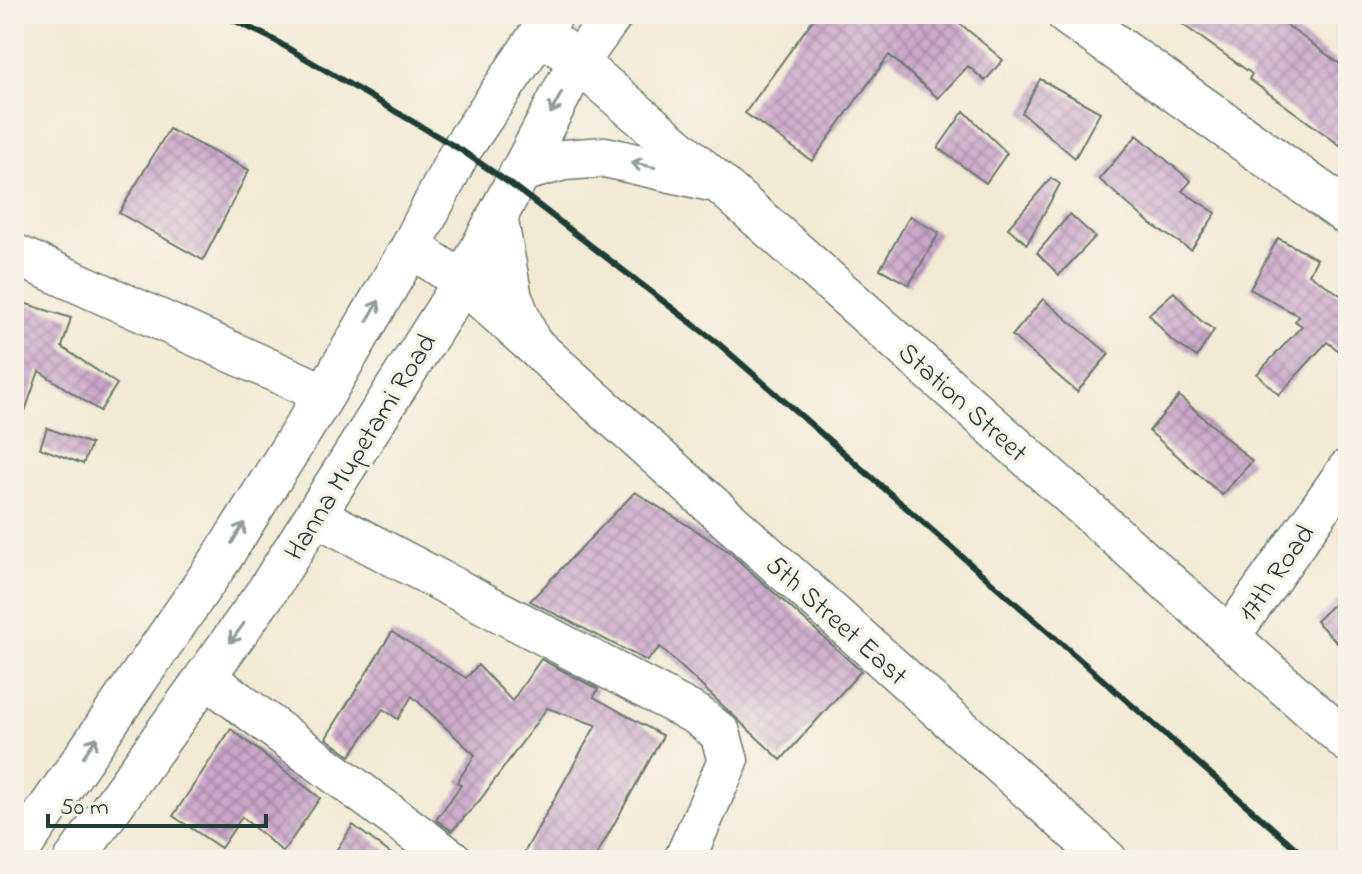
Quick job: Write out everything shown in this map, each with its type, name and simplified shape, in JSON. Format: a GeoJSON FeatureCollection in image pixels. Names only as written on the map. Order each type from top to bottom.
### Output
{"type":"FeatureCollection","features":[{"type":"Feature","properties":{"kind":"main road"},"geometry":{"type":"LineString","coordinates":[[1069,14],[1348,213]]}},
{"type":"Feature","properties":{"kind":"street","name":"Hanna Mupetami Road"},"geometry":{"type":"LineString","coordinates":[[74,860],[267,591],[463,282],[577,64],[613,14]]}},
{"type":"Feature","properties":{"kind":"street","name":"Hanna Mupetami Road"},"geometry":{"type":"LineString","coordinates":[[14,858],[223,556],[325,394],[411,247],[461,150],[547,23]]}},
{"type":"Feature","properties":{"kind":"street","name":"Station Street"},"geometry":{"type":"LineString","coordinates":[[547,23],[577,64],[719,183],[1348,742]]}},
{"type":"Feature","properties":{"kind":"street"},"geometry":{"type":"LineString","coordinates":[[520,172],[564,160],[605,157],[719,183]]}},
{"type":"Feature","properties":{"kind":"street"},"geometry":{"type":"LineString","coordinates":[[497,216],[512,298],[531,344]]}},
{"type":"Feature","properties":{"kind":"street","name":"5th Street East"},"geometry":{"type":"LineString","coordinates":[[411,247],[463,282],[1107,860]]}},
{"type":"Feature","properties":{"kind":"street"},"geometry":{"type":"LineString","coordinates":[[14,254],[325,394]]}},
{"type":"Feature","properties":{"kind":"street","name":"17th Road"},"geometry":{"type":"LineString","coordinates":[[1230,636],[1348,469]]}},
{"type":"Feature","properties":{"kind":"street"},"geometry":{"type":"LineString","coordinates":[[315,515],[697,715],[720,733],[728,761],[684,860]]}},
{"type":"Feature","properties":{"kind":"street"},"geometry":{"type":"LineString","coordinates":[[205,677],[452,860]]}},
{"type":"Feature","properties":{"kind":"building"},"geometry":{"type":"Polygon","coordinates":[[[817,14],[949,14],[1003,60],[985,81],[968,66],[938,98],[889,55],[812,161],[745,113],[817,14]]]}},
{"type":"Feature","properties":{"kind":"building"},"geometry":{"type":"Polygon","coordinates":[[[1168,14],[1271,14],[1348,70],[1348,151],[1249,79],[1252,74],[1168,14]]]}},
{"type":"Feature","properties":{"kind":"building"},"geometry":{"type":"Polygon","coordinates":[[[1040,79],[1100,112],[1075,158],[1022,113],[1040,79]]]}},
{"type":"Feature","properties":{"kind":"building"},"geometry":{"type":"Polygon","coordinates":[[[964,111],[1007,153],[986,183],[938,148],[964,111]]]}},
{"type":"Feature","properties":{"kind":"building"},"geometry":{"type":"Polygon","coordinates":[[[169,129],[249,170],[203,260],[119,213],[169,129]]]}},
{"type":"Feature","properties":{"kind":"building"},"geometry":{"type":"Polygon","coordinates":[[[1137,135],[1191,181],[1182,191],[1216,213],[1191,250],[1152,225],[1099,179],[1137,135]]]}},
{"type":"Feature","properties":{"kind":"building"},"geometry":{"type":"Polygon","coordinates":[[[1051,178],[1060,184],[1027,244],[1008,228],[1051,178]]]}},
{"type":"Feature","properties":{"kind":"building"},"geometry":{"type":"Polygon","coordinates":[[[1070,214],[1095,237],[1059,275],[1037,253],[1070,214]]]}},
{"type":"Feature","properties":{"kind":"building"},"geometry":{"type":"Polygon","coordinates":[[[910,216],[939,233],[909,285],[880,269],[910,216]]]}},
{"type":"Feature","properties":{"kind":"building"},"geometry":{"type":"Polygon","coordinates":[[[1278,238],[1317,259],[1309,274],[1348,300],[1348,336],[1338,350],[1327,342],[1279,395],[1257,374],[1302,326],[1295,321],[1299,316],[1250,289],[1278,238]]]}},
{"type":"Feature","properties":{"kind":"building"},"geometry":{"type":"Polygon","coordinates":[[[1174,292],[1214,330],[1197,357],[1171,340],[1149,314],[1174,292]]]}},
{"type":"Feature","properties":{"kind":"building"},"geometry":{"type":"Polygon","coordinates":[[[1043,299],[1109,354],[1077,392],[1012,336],[1043,299]]]}},
{"type":"Feature","properties":{"kind":"building"},"geometry":{"type":"Polygon","coordinates":[[[14,300],[71,318],[62,347],[117,384],[100,411],[39,371],[18,431],[14,430],[14,300]]]}},
{"type":"Feature","properties":{"kind":"building"},"geometry":{"type":"Polygon","coordinates":[[[1179,396],[1252,461],[1222,495],[1149,431],[1179,396]]]}},
{"type":"Feature","properties":{"kind":"building"},"geometry":{"type":"Polygon","coordinates":[[[47,428],[91,444],[83,464],[40,448],[47,428]]]}},
{"type":"Feature","properties":{"kind":"building"},"geometry":{"type":"Polygon","coordinates":[[[635,492],[728,551],[861,671],[781,760],[660,647],[647,661],[530,601],[635,492]]]}},
{"type":"Feature","properties":{"kind":"building"},"geometry":{"type":"Polygon","coordinates":[[[1348,590],[1348,654],[1316,621],[1348,590]]]}},
{"type":"Feature","properties":{"kind":"building"},"geometry":{"type":"Polygon","coordinates":[[[392,632],[466,678],[478,665],[512,701],[541,659],[598,689],[594,697],[663,736],[594,860],[520,860],[596,725],[547,708],[480,800],[452,831],[436,820],[461,785],[457,782],[475,755],[412,696],[398,719],[383,709],[350,756],[326,738],[392,632]]]}},
{"type":"Feature","properties":{"kind":"building"},"geometry":{"type":"Polygon","coordinates":[[[231,729],[320,798],[283,852],[242,817],[221,848],[173,816],[231,729]]]}},
{"type":"Feature","properties":{"kind":"building"},"geometry":{"type":"Polygon","coordinates":[[[353,825],[399,860],[330,860],[353,825]]]}},
{"type":"Feature","properties":{"kind":"railway"},"geometry":{"type":"LineString","coordinates":[[221,14],[269,37],[461,150],[512,185],[719,344],[1309,860]]}}]}
